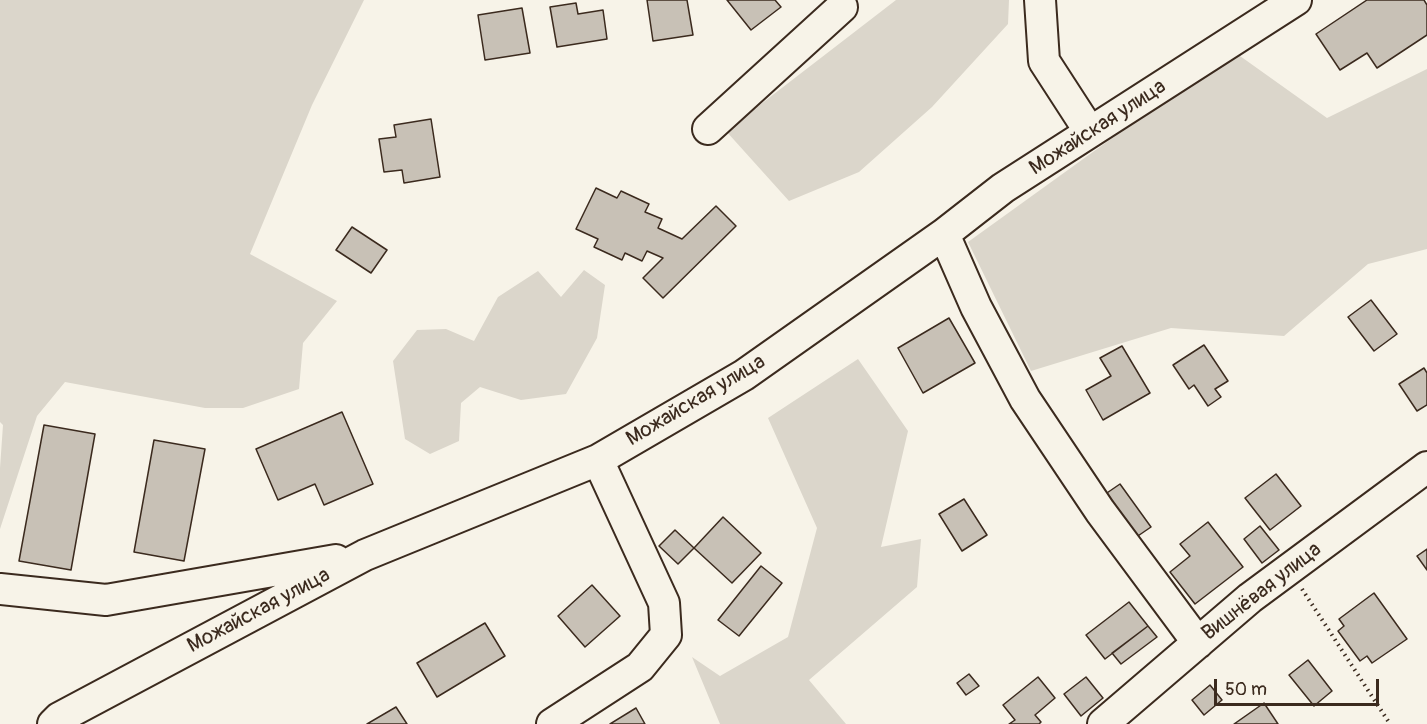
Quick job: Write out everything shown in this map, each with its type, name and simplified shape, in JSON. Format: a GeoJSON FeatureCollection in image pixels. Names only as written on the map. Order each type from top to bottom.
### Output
{"type":"FeatureCollection","features":[{"type":"Feature","properties":{"kind":"street"},"geometry":{"type":"LineString","coordinates":[[1040,0],[1044,61],[1090,132]]}},
{"type":"Feature","properties":{"kind":"street","name":"Можайская улица"},"geometry":{"type":"LineString","coordinates":[[53,724],[69,713],[365,555],[598,460],[744,375],[944,234],[1003,188],[1296,0]]}},
{"type":"Feature","properties":{"kind":"street"},"geometry":{"type":"LineString","coordinates":[[708,129],[842,7]]}},
{"type":"Feature","properties":{"kind":"street"},"geometry":{"type":"LineString","coordinates":[[944,234],[976,307],[1025,399],[1100,511],[1198,643]]}},
{"type":"Feature","properties":{"kind":"street"},"geometry":{"type":"LineString","coordinates":[[552,724],[640,667],[666,635],[664,603],[598,460]]}},
{"type":"Feature","properties":{"kind":"street","name":"Вишнёвая улица"},"geometry":{"type":"LineString","coordinates":[[1103,724],[1250,598],[1427,467]]}},
{"type":"Feature","properties":{"kind":"street"},"geometry":{"type":"LineString","coordinates":[[0,589],[106,600],[365,555]]}},
{"type":"Feature","properties":{"kind":"path"},"geometry":{"type":"LineString","coordinates":[[1289,569],[1390,724]]}},
{"type":"Feature","properties":{"kind":"shaded area"},"geometry":{"type":"Polygon","coordinates":[[[0,0],[364,0],[312,105],[250,254],[337,301],[303,343],[299,389],[243,408],[205,408],[65,382],[37,416],[0,529],[3,425],[0,422],[0,0]]]}},
{"type":"Feature","properties":{"kind":"shaded area"},"geometry":{"type":"Polygon","coordinates":[[[896,0],[1009,0],[1008,24],[932,107],[859,172],[789,201],[726,131],[896,0]]]}},
{"type":"Feature","properties":{"kind":"shaded area"},"geometry":{"type":"Polygon","coordinates":[[[1233,51],[1327,118],[1427,69],[1427,249],[1368,264],[1284,336],[1171,328],[1031,371],[968,242],[1233,51]]]}},
{"type":"Feature","properties":{"kind":"shaded area"},"geometry":{"type":"Polygon","coordinates":[[[584,270],[605,285],[597,338],[566,394],[521,400],[480,387],[461,403],[459,441],[430,454],[405,439],[393,361],[417,330],[446,329],[474,341],[498,297],[538,271],[561,297],[584,270]]]}},
{"type":"Feature","properties":{"kind":"shaded area"},"geometry":{"type":"Polygon","coordinates":[[[858,359],[908,431],[881,547],[921,539],[917,587],[809,680],[846,724],[720,724],[692,657],[720,676],[788,637],[817,528],[768,418],[858,359]]]}},
{"type":"Feature","properties":{"kind":"building"},"geometry":{"type":"Polygon","coordinates":[[[647,0],[687,0],[693,35],[653,41],[647,0]]]}},
{"type":"Feature","properties":{"kind":"building"},"geometry":{"type":"Polygon","coordinates":[[[727,0],[775,0],[781,7],[751,30],[727,0]]]}},
{"type":"Feature","properties":{"kind":"building"},"geometry":{"type":"Polygon","coordinates":[[[1367,0],[1424,0],[1427,5],[1427,35],[1377,68],[1367,53],[1340,70],[1316,34],[1367,0]]]}},
{"type":"Feature","properties":{"kind":"building"},"geometry":{"type":"Polygon","coordinates":[[[576,3],[578,14],[603,10],[607,39],[557,47],[550,7],[576,3]]]}},
{"type":"Feature","properties":{"kind":"building"},"geometry":{"type":"Polygon","coordinates":[[[522,8],[530,53],[485,60],[478,15],[522,8]]]}},
{"type":"Feature","properties":{"kind":"building"},"geometry":{"type":"Polygon","coordinates":[[[431,119],[440,177],[404,183],[402,170],[384,172],[379,139],[396,137],[394,125],[431,119]]]}},
{"type":"Feature","properties":{"kind":"building"},"geometry":{"type":"Polygon","coordinates":[[[596,188],[617,198],[621,191],[649,204],[645,212],[662,219],[658,228],[682,239],[716,206],[736,226],[663,298],[643,278],[663,258],[647,251],[642,261],[625,253],[622,260],[594,247],[598,239],[576,229],[596,188]]]}},
{"type":"Feature","properties":{"kind":"building"},"geometry":{"type":"Polygon","coordinates":[[[352,227],[387,250],[371,273],[336,250],[352,227]]]}},
{"type":"Feature","properties":{"kind":"building"},"geometry":{"type":"Polygon","coordinates":[[[1371,300],[1397,334],[1374,351],[1348,317],[1371,300]]]}},
{"type":"Feature","properties":{"kind":"building"},"geometry":{"type":"Polygon","coordinates":[[[949,318],[975,363],[923,393],[898,348],[949,318]]]}},
{"type":"Feature","properties":{"kind":"building"},"geometry":{"type":"Polygon","coordinates":[[[1204,345],[1228,381],[1215,389],[1221,397],[1208,406],[1194,385],[1189,389],[1173,365],[1204,345]]]}},
{"type":"Feature","properties":{"kind":"building"},"geometry":{"type":"Polygon","coordinates":[[[1122,346],[1150,393],[1103,420],[1086,390],[1111,376],[1100,358],[1122,346]]]}},
{"type":"Feature","properties":{"kind":"building"},"geometry":{"type":"Polygon","coordinates":[[[1424,368],[1427,373],[1427,405],[1417,411],[1399,384],[1424,368]]]}},
{"type":"Feature","properties":{"kind":"building"},"geometry":{"type":"Polygon","coordinates":[[[342,412],[373,484],[324,505],[315,484],[278,500],[256,449],[342,412]]]}},
{"type":"Feature","properties":{"kind":"building"},"geometry":{"type":"Polygon","coordinates":[[[44,425],[95,434],[71,570],[19,561],[44,425]]]}},
{"type":"Feature","properties":{"kind":"building"},"geometry":{"type":"Polygon","coordinates":[[[154,440],[205,449],[184,561],[134,552],[154,440]]]}},
{"type":"Feature","properties":{"kind":"building"},"geometry":{"type":"Polygon","coordinates":[[[1276,474],[1301,506],[1270,530],[1245,498],[1276,474]]]}},
{"type":"Feature","properties":{"kind":"building"},"geometry":{"type":"Polygon","coordinates":[[[1120,484],[1151,527],[1132,540],[1101,497],[1120,484]]]}},
{"type":"Feature","properties":{"kind":"building"},"geometry":{"type":"Polygon","coordinates":[[[964,499],[987,535],[962,551],[939,514],[964,499]]]}},
{"type":"Feature","properties":{"kind":"building"},"geometry":{"type":"Polygon","coordinates":[[[723,517],[761,553],[732,583],[694,548],[723,517]]]}},
{"type":"Feature","properties":{"kind":"building"},"geometry":{"type":"Polygon","coordinates":[[[1208,522],[1243,567],[1195,604],[1170,572],[1190,556],[1180,544],[1208,522]]]}},
{"type":"Feature","properties":{"kind":"building"},"geometry":{"type":"Polygon","coordinates":[[[1260,526],[1279,550],[1262,563],[1244,539],[1260,526]]]}},
{"type":"Feature","properties":{"kind":"building"},"geometry":{"type":"Polygon","coordinates":[[[675,530],[694,548],[678,564],[659,546],[675,530]]]}},
{"type":"Feature","properties":{"kind":"building"},"geometry":{"type":"Polygon","coordinates":[[[1427,549],[1427,570],[1417,556],[1427,549]]]}},
{"type":"Feature","properties":{"kind":"building"},"geometry":{"type":"Polygon","coordinates":[[[761,566],[782,583],[739,636],[718,620],[761,566]]]}},
{"type":"Feature","properties":{"kind":"building"},"geometry":{"type":"Polygon","coordinates":[[[592,585],[620,616],[585,647],[558,616],[592,585]]]}},
{"type":"Feature","properties":{"kind":"building"},"geometry":{"type":"Polygon","coordinates":[[[1374,593],[1407,639],[1372,663],[1367,656],[1360,661],[1338,631],[1344,626],[1339,619],[1374,593]]]}},
{"type":"Feature","properties":{"kind":"building"},"geometry":{"type":"Polygon","coordinates":[[[1129,602],[1148,626],[1105,659],[1086,635],[1129,602]]]}},
{"type":"Feature","properties":{"kind":"building"},"geometry":{"type":"Polygon","coordinates":[[[485,623],[505,656],[437,697],[417,663],[485,623]]]}},
{"type":"Feature","properties":{"kind":"building"},"geometry":{"type":"Polygon","coordinates":[[[1148,626],[1157,637],[1121,664],[1112,653],[1148,626]]]}},
{"type":"Feature","properties":{"kind":"building"},"geometry":{"type":"Polygon","coordinates":[[[1308,660],[1332,691],[1314,706],[1289,675],[1308,660]]]}},
{"type":"Feature","properties":{"kind":"building"},"geometry":{"type":"Polygon","coordinates":[[[969,674],[979,686],[966,695],[957,683],[969,674]]]}},
{"type":"Feature","properties":{"kind":"building"},"geometry":{"type":"Polygon","coordinates":[[[1038,677],[1055,698],[1035,715],[1041,722],[1039,724],[1009,724],[1015,720],[1003,705],[1038,677]]]}},
{"type":"Feature","properties":{"kind":"building"},"geometry":{"type":"Polygon","coordinates":[[[1086,677],[1103,698],[1081,716],[1064,694],[1086,677]]]}},
{"type":"Feature","properties":{"kind":"building"},"geometry":{"type":"Polygon","coordinates":[[[1210,685],[1222,700],[1204,715],[1192,700],[1210,685]]]}},
{"type":"Feature","properties":{"kind":"building"},"geometry":{"type":"Polygon","coordinates":[[[1264,703],[1278,724],[1234,724],[1264,703]]]}},
{"type":"Feature","properties":{"kind":"building"},"geometry":{"type":"Polygon","coordinates":[[[396,707],[407,724],[367,724],[396,707]]]}},
{"type":"Feature","properties":{"kind":"building"},"geometry":{"type":"Polygon","coordinates":[[[636,708],[645,724],[610,724],[636,708]]]}}]}
